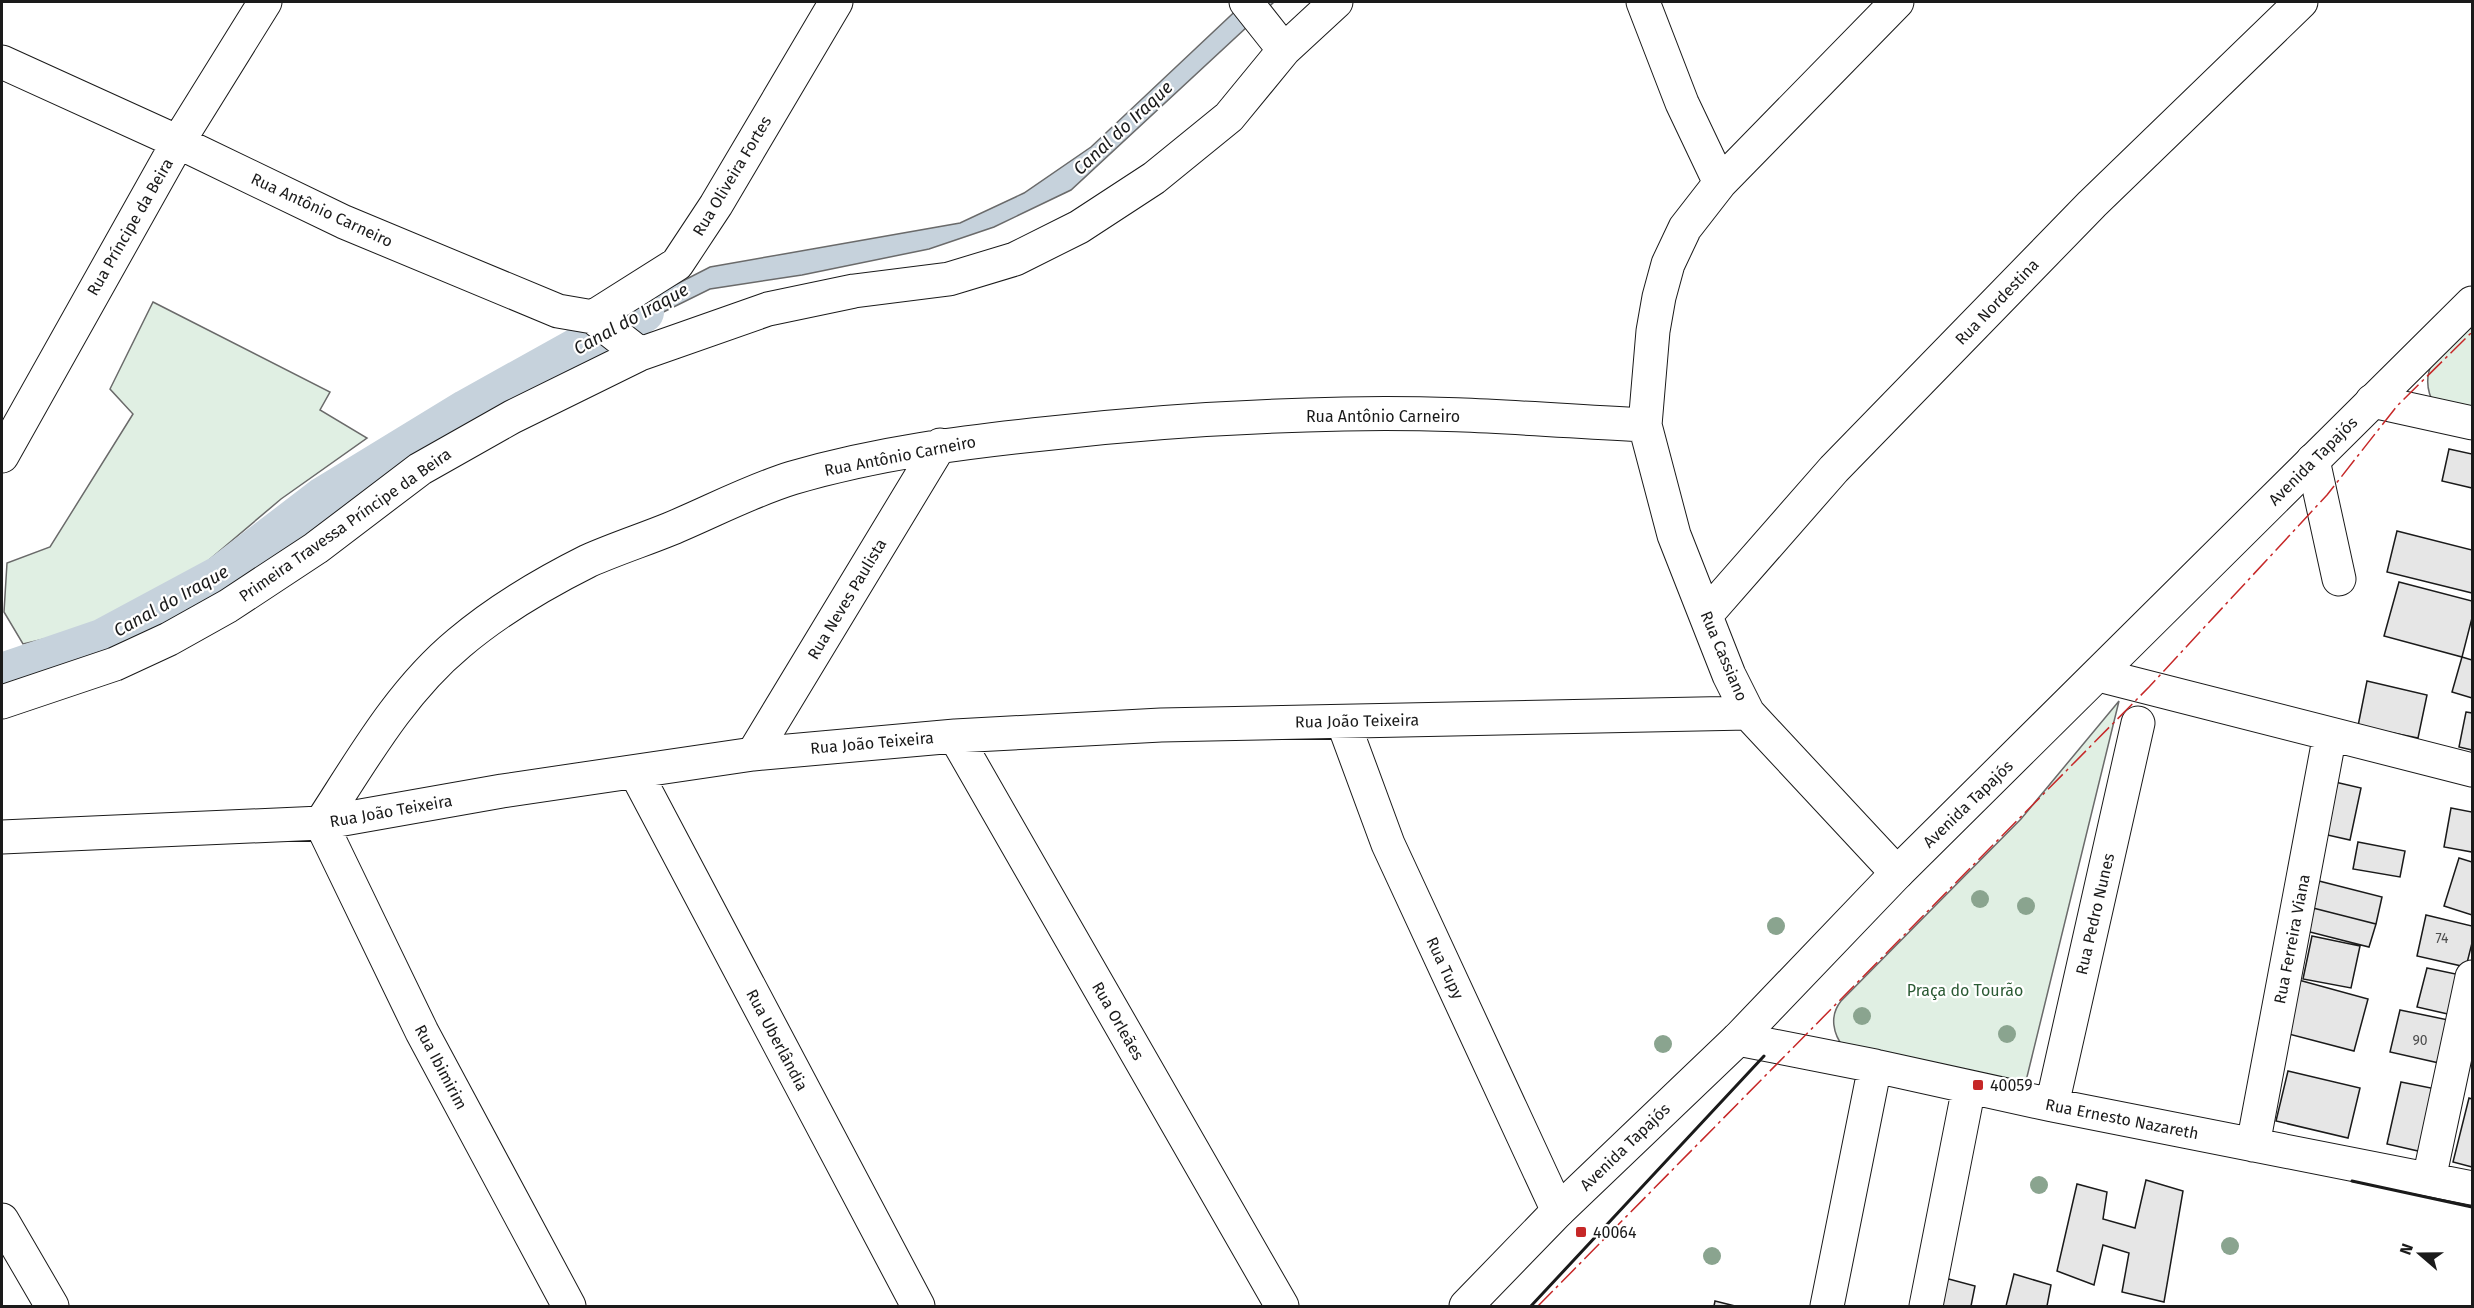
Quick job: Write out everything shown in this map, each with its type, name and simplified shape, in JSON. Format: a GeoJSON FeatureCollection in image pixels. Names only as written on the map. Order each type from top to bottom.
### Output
{"type":"FeatureCollection","features":[{"type":"Feature","properties":{"kind":"street","name":"Rua Príncipe da Beira"},"geometry":{"type":"LineString","coordinates":[[2,456],[178,142],[265,2]]}},
{"type":"Feature","properties":{"kind":"street","name":"Rua Oliveira Fortes"},"geometry":{"type":"LineString","coordinates":[[593,318],[677,264],[716,205],[836,2]]}},
{"type":"Feature","properties":{"kind":"street"},"geometry":{"type":"LineString","coordinates":[[1246,2],[1277,40]]}},
{"type":"Feature","properties":{"kind":"street","name":"Primeira Travessa Príncipe da Beira"},"geometry":{"type":"LineString","coordinates":[[2,702],[115,664],[169,639],[228,606],[316,548],[420,469],[512,417],[640,354],[768,309],[854,291],[949,279],[1015,259],[1078,227],[1154,178],[1229,117],[1277,40],[1336,2]]}},
{"type":"Feature","properties":{"kind":"street"},"geometry":{"type":"LineString","coordinates":[[1642,2],[1682,103],[1720,183]]}},
{"type":"Feature","properties":{"kind":"street","name":"Rua Cassiano"},"geometry":{"type":"LineString","coordinates":[[1897,2],[1720,183],[1685,228],[1668,264],[1653,331],[1645,425],[1674,535],[1729,675],[1748,713],[1897,873]]}},
{"type":"Feature","properties":{"kind":"street","name":"Rua Nordestina"},"geometry":{"type":"LineString","coordinates":[[1706,615],[1834,469],[2092,204],[2301,2]]}},
{"type":"Feature","properties":{"kind":"street","name":"Rua Antônio Carneiro"},"geometry":{"type":"LineString","coordinates":[[2,62],[178,142],[344,222],[558,311],[593,318],[640,354]]}},
{"type":"Feature","properties":{"kind":"street","name":"Avenida Tapajós"},"geometry":{"type":"LineString","coordinates":[[1466,1306],[1558,1211],[1738,1039],[1897,873],[2472,303]]}},
{"type":"Feature","properties":{"kind":"street"},"geometry":{"type":"LineString","coordinates":[[2372,401],[2472,423]]}},
{"type":"Feature","properties":{"kind":"street","name":"Rua Antônio Carneiro"},"geometry":{"type":"LineString","coordinates":[[321,823],[393,713],[414,688],[456,645],[505,607],[591,560],[787,479],[846,463],[940,445],[1124,425],[1345,414],[1475,416],[1645,425]]}},
{"type":"Feature","properties":{"kind":"street","name":"Rua Neves Paulista"},"geometry":{"type":"LineString","coordinates":[[753,754],[940,445]]}},
{"type":"Feature","properties":{"kind":"street"},"geometry":{"type":"LineString","coordinates":[[2313,460],[2339,579]]}},
{"type":"Feature","properties":{"kind":"street"},"geometry":{"type":"LineString","coordinates":[[2099,675],[2472,770]]}},
{"type":"Feature","properties":{"kind":"street","name":"Rua João Teixeira"},"geometry":{"type":"LineString","coordinates":[[2,837],[321,823],[502,791],[753,754],[955,736],[1161,725],[1748,713]]}},
{"type":"Feature","properties":{"kind":"street","name":"Rua Tupy"},"geometry":{"type":"LineString","coordinates":[[1342,722],[1388,844],[1558,1211]]}},
{"type":"Feature","properties":{"kind":"street","name":"Rua Pedro Nunes"},"geometry":{"type":"LineString","coordinates":[[2052,1105],[2138,723]]}},
{"type":"Feature","properties":{"kind":"street","name":"Rua Ferreira Viana"},"geometry":{"type":"LineString","coordinates":[[2253,1145],[2330,734]]}},
{"type":"Feature","properties":{"kind":"street","name":"Rua Orleães"},"geometry":{"type":"LineString","coordinates":[[955,736],[1282,1306]]}},
{"type":"Feature","properties":{"kind":"street","name":"Rua Uberlândia"},"geometry":{"type":"LineString","coordinates":[[636,773],[918,1306]]}},
{"type":"Feature","properties":{"kind":"street","name":"Rua Ibimirim"},"geometry":{"type":"LineString","coordinates":[[321,823],[422,1032],[569,1306]]}},
{"type":"Feature","properties":{"kind":"street"},"geometry":{"type":"LineString","coordinates":[[2429,1179],[2472,977]]}},
{"type":"Feature","properties":{"kind":"street","name":"Rua Ernesto Nazareth"},"geometry":{"type":"LineString","coordinates":[[1738,1039],[2052,1105],[2472,1188]]}},
{"type":"Feature","properties":{"kind":"street"},"geometry":{"type":"LineString","coordinates":[[1827,1306],[1875,1066]]}},
{"type":"Feature","properties":{"kind":"street"},"geometry":{"type":"LineString","coordinates":[[1926,1306],[1969,1087]]}},
{"type":"Feature","properties":{"kind":"street"},"geometry":{"type":"LineString","coordinates":[[2,1220],[52,1306]]}},
{"type":"Feature","properties":{"kind":"green space"},"geometry":{"type":"Polygon","coordinates":[[[153,302],[330,392],[320,410],[367,438],[281,499],[190,576],[99,626],[23,644],[4,612],[7,563],[50,547],[133,414],[110,389],[153,302]]]}},
{"type":"Feature","properties":{"kind":"green space"},"geometry":{"type":"Polygon","coordinates":[[[2472,316],[2472,416],[2435,406],[2429,392],[2428,379],[2430,367],[2436,356],[2472,316]]]}},
{"type":"Feature","properties":{"kind":"green space","name":"Praça do Tourão"},"geometry":{"type":"Polygon","coordinates":[[[2119,701],[2025,1085],[1844,1048],[1837,1037],[1834,1025],[1835,1013],[1841,1001],[2021,819],[2119,701]]]}},
{"type":"Feature","properties":{"kind":"water"},"geometry":{"type":"Polygon","coordinates":[[[1245,2],[1274,2],[1071,190],[994,227],[929,249],[802,275],[710,289],[629,329],[618,314],[710,267],[960,223],[1024,193],[1091,147],[1245,2]]]}},
{"type":"Feature","properties":{"kind":"building"},"geometry":{"type":"Polygon","coordinates":[[[2449,449],[2472,454],[2472,488],[2442,481],[2449,449]]]}},
{"type":"Feature","properties":{"kind":"building"},"geometry":{"type":"Polygon","coordinates":[[[2397,531],[2472,550],[2472,593],[2387,572],[2397,531]]]}},
{"type":"Feature","properties":{"kind":"building"},"geometry":{"type":"Polygon","coordinates":[[[2399,582],[2472,601],[2472,618],[2462,657],[2384,636],[2399,582]]]}},
{"type":"Feature","properties":{"kind":"building"},"geometry":{"type":"Polygon","coordinates":[[[2462,657],[2472,660],[2472,698],[2452,692],[2462,657]]]}},
{"type":"Feature","properties":{"kind":"building"},"geometry":{"type":"Polygon","coordinates":[[[2367,681],[2427,695],[2418,738],[2358,726],[2367,681]]]}},
{"type":"Feature","properties":{"kind":"building"},"geometry":{"type":"Polygon","coordinates":[[[2466,712],[2472,713],[2472,750],[2459,747],[2466,712]]]}},
{"type":"Feature","properties":{"kind":"building"},"geometry":{"type":"Polygon","coordinates":[[[2335,782],[2361,788],[2350,840],[2323,834],[2335,782]]]}},
{"type":"Feature","properties":{"kind":"building"},"geometry":{"type":"Polygon","coordinates":[[[2451,808],[2472,812],[2472,852],[2444,847],[2451,808]]]}},
{"type":"Feature","properties":{"kind":"building"},"geometry":{"type":"Polygon","coordinates":[[[2358,842],[2405,851],[2400,877],[2353,869],[2358,842]]]}},
{"type":"Feature","properties":{"kind":"building"},"geometry":{"type":"Polygon","coordinates":[[[2459,858],[2472,862],[2472,915],[2444,906],[2459,858]]]}},
{"type":"Feature","properties":{"kind":"building"},"geometry":{"type":"Polygon","coordinates":[[[2319,881],[2382,897],[2376,924],[2313,908],[2319,881]]]}},
{"type":"Feature","properties":{"kind":"building"},"geometry":{"type":"Polygon","coordinates":[[[2313,908],[2376,924],[2369,947],[2306,931],[2313,908]]]}},
{"type":"Feature","properties":{"kind":"building"},"geometry":{"type":"Polygon","coordinates":[[[2426,915],[2472,926],[2472,943],[2466,967],[2417,956],[2426,915]]]}},
{"type":"Feature","properties":{"kind":"building"},"geometry":{"type":"Polygon","coordinates":[[[2312,936],[2360,946],[2351,988],[2303,979],[2312,936]]]}},
{"type":"Feature","properties":{"kind":"building"},"geometry":{"type":"Polygon","coordinates":[[[2427,968],[2470,977],[2461,1017],[2417,1007],[2427,968]]]}},
{"type":"Feature","properties":{"kind":"building"},"geometry":{"type":"Polygon","coordinates":[[[2295,979],[2368,999],[2354,1051],[2281,1032],[2295,979]]]}},
{"type":"Feature","properties":{"kind":"building"},"geometry":{"type":"Polygon","coordinates":[[[2400,1010],[2458,1022],[2448,1065],[2390,1052],[2400,1010]]]}},
{"type":"Feature","properties":{"kind":"building"},"geometry":{"type":"Polygon","coordinates":[[[2288,1071],[2360,1088],[2348,1138],[2276,1121],[2288,1071]]]}},
{"type":"Feature","properties":{"kind":"building"},"geometry":{"type":"Polygon","coordinates":[[[2401,1082],[2441,1090],[2427,1153],[2387,1144],[2401,1082]]]}},
{"type":"Feature","properties":{"kind":"building"},"geometry":{"type":"Polygon","coordinates":[[[2469,1098],[2472,1099],[2472,1167],[2453,1162],[2469,1098]]]}},
{"type":"Feature","properties":{"kind":"building"},"geometry":{"type":"Polygon","coordinates":[[[2146,1180],[2183,1191],[2164,1302],[2122,1292],[2129,1253],[2103,1245],[2094,1285],[2057,1271],[2077,1184],[2107,1192],[2103,1219],[2135,1228],[2146,1180]]]}},
{"type":"Feature","properties":{"kind":"building"},"geometry":{"type":"Polygon","coordinates":[[[2014,1274],[2051,1285],[2047,1306],[2006,1306],[2014,1274]]]}},
{"type":"Feature","properties":{"kind":"building"},"geometry":{"type":"Polygon","coordinates":[[[1945,1278],[1975,1286],[1971,1306],[1938,1306],[1945,1278]]]}},
{"type":"Feature","properties":{"kind":"building"},"geometry":{"type":"Polygon","coordinates":[[[1715,1301],[1735,1306],[1714,1306],[1715,1301]]]}},
{"type":"Feature","properties":{"kind":"waterway","name":"Canal do Iraque"},"geometry":{"type":"LineString","coordinates":[[2,674],[102,640],[221,576],[323,498],[467,410],[643,312]]}},
{"type":"Feature","properties":{"kind":"wall"},"geometry":{"type":"LineString","coordinates":[[1531,1306],[1764,1056]]}},
{"type":"Feature","properties":{"kind":"wall"},"geometry":{"type":"LineString","coordinates":[[2352,1181],[2472,1207]]}},
{"type":"Feature","properties":{"kind":"power"},"geometry":{"type":"LineString","coordinates":[[1538,1306],[2149,687],[2327,495],[2397,406],[2472,332]]}},
{"type":"Feature","properties":{"kind":"place","name":"40059"},"geometry":{"type":"Point","coordinates":[1978,1085]}},
{"type":"Feature","properties":{"kind":"place","name":"40064"},"geometry":{"type":"Point","coordinates":[1581,1232]}}]}
